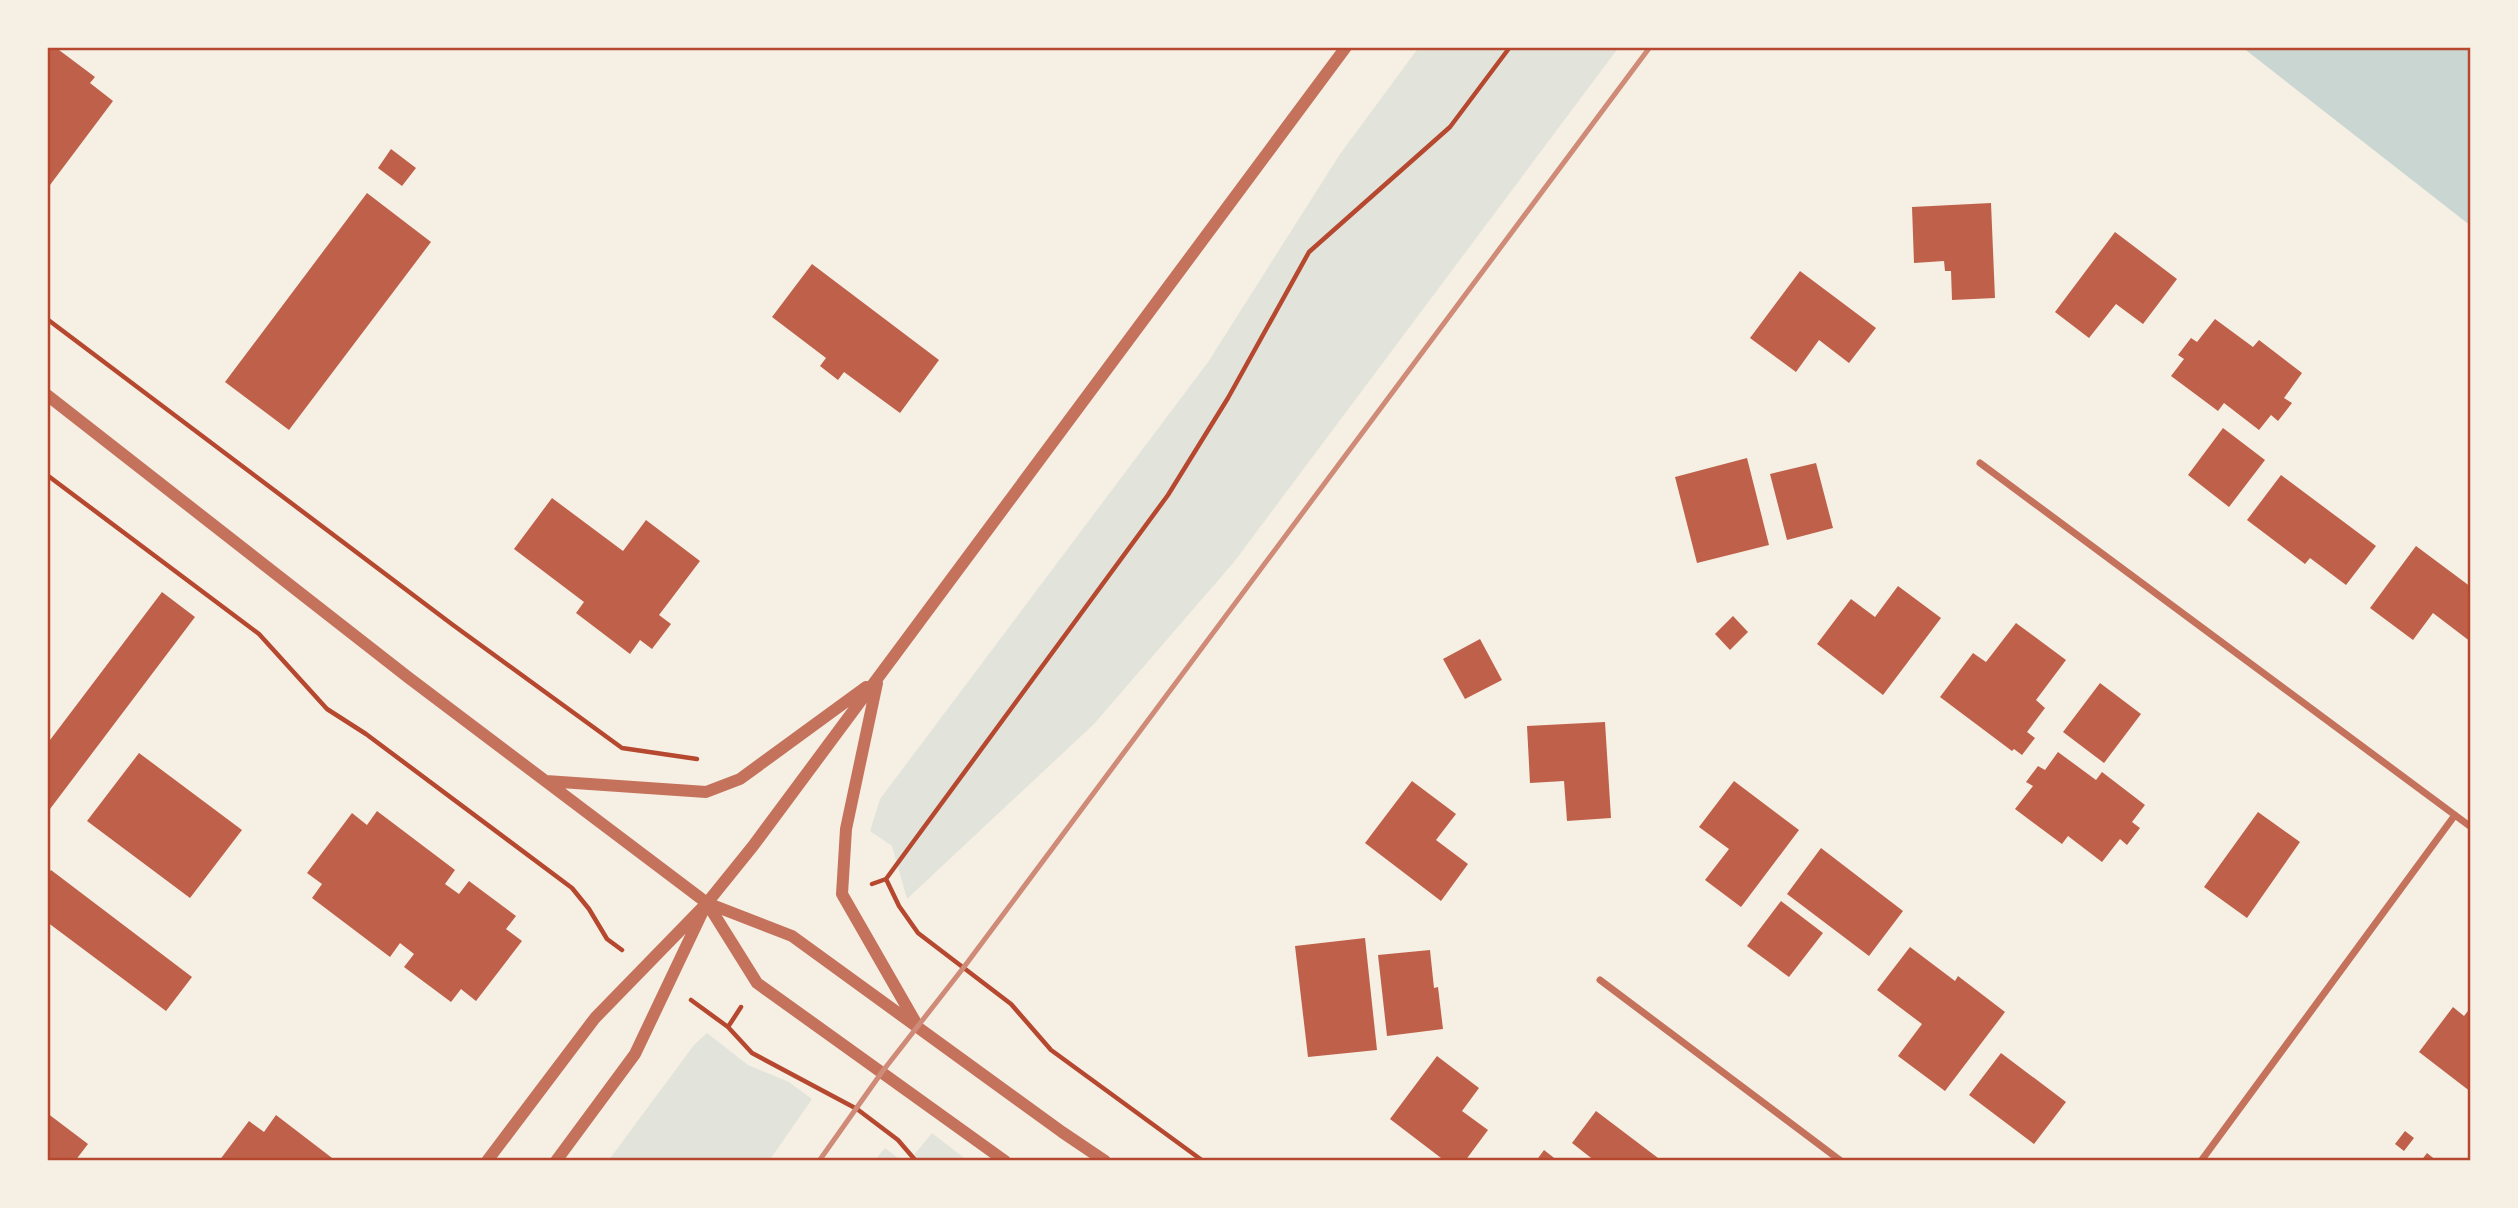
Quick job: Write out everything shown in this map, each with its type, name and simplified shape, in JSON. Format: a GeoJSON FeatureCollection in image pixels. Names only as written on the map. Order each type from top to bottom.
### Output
{"type":"FeatureCollection","features":[{"type":"Feature","properties":{"kind":"street"},"geometry":{"type":"LineString","coordinates":[[487,1161],[595,1018],[707,903],[753,846],[1346,47]]}},
{"type":"Feature","properties":{"kind":"street"},"geometry":{"type":"LineString","coordinates":[[47,395],[304,596],[707,903],[792,936],[1105,1161]]}},
{"type":"Feature","properties":{"kind":"street"},"geometry":{"type":"LineString","coordinates":[[1980,463],[2471,827]]}},
{"type":"Feature","properties":{"kind":"street"},"geometry":{"type":"LineString","coordinates":[[546,781],[706,792],[740,779],[878,678]]}},
{"type":"Feature","properties":{"kind":"street"},"geometry":{"type":"LineString","coordinates":[[878,678],[845,828],[842,894],[918,1027]]}},
{"type":"Feature","properties":{"kind":"street"},"geometry":{"type":"LineString","coordinates":[[2201,1161],[2455,815]]}},
{"type":"Feature","properties":{"kind":"street"},"geometry":{"type":"LineString","coordinates":[[556,1161],[635,1054],[707,903]]}},
{"type":"Feature","properties":{"kind":"street"},"geometry":{"type":"LineString","coordinates":[[707,903],[757,983],[1005,1161]]}},
{"type":"Feature","properties":{"kind":"street"},"geometry":{"type":"LineString","coordinates":[[1600,980],[1841,1161]]}},
{"type":"Feature","properties":{"kind":"path"},"geometry":{"type":"LineString","coordinates":[[1203,1161],[1051,1050],[1011,1004],[918,933],[899,906],[886,879],[1168,495],[1228,398],[1309,252],[1450,127],[1510,47]]}},
{"type":"Feature","properties":{"kind":"path"},"geometry":{"type":"LineString","coordinates":[[47,319],[453,625],[622,748],[697,759]]}},
{"type":"Feature","properties":{"kind":"path"},"geometry":{"type":"LineString","coordinates":[[47,475],[259,634],[327,709],[366,734],[572,888],[589,909],[607,939]]}},
{"type":"Feature","properties":{"kind":"path"},"geometry":{"type":"LineString","coordinates":[[728,1027],[752,1053],[857,1109],[898,1140],[916,1161]]}},
{"type":"Feature","properties":{"kind":"shaded area"},"geometry":{"type":"Polygon","coordinates":[[[1419,47],[1619,47],[1234,562],[1094,724],[907,899],[892,846],[870,831],[880,799],[1208,362],[1340,154],[1419,47]]]}},
{"type":"Feature","properties":{"kind":"shaded area"},"geometry":{"type":"Polygon","coordinates":[[[2242,47],[2471,47],[2471,226],[2242,47]]]}},
{"type":"Feature","properties":{"kind":"shaded area"},"geometry":{"type":"Polygon","coordinates":[[[707,1033],[748,1065],[789,1082],[812,1099],[769,1161],[608,1161],[694,1045],[707,1033]]]}},
{"type":"Feature","properties":{"kind":"shaded area"},"geometry":{"type":"Polygon","coordinates":[[[932,1133],[968,1161],[909,1161],[932,1133]]]}},
{"type":"Feature","properties":{"kind":"shaded area"},"geometry":{"type":"Polygon","coordinates":[[[885,1148],[902,1161],[874,1161],[885,1148]]]}},
{"type":"Feature","properties":{"kind":"building"},"geometry":{"type":"Polygon","coordinates":[[[47,47],[55,47],[95,77],[90,83],[113,101],[47,189],[47,47]]]}},
{"type":"Feature","properties":{"kind":"building"},"geometry":{"type":"Polygon","coordinates":[[[391,149],[416,168],[402,186],[378,168],[391,149]]]}},
{"type":"Feature","properties":{"kind":"building"},"geometry":{"type":"Polygon","coordinates":[[[367,193],[431,242],[289,430],[225,382],[367,193]]]}},
{"type":"Feature","properties":{"kind":"building"},"geometry":{"type":"Polygon","coordinates":[[[1991,203],[1995,298],[1952,300],[1951,271],[1945,271],[1944,261],[1914,263],[1912,207],[1991,203]]]}},
{"type":"Feature","properties":{"kind":"building"},"geometry":{"type":"Polygon","coordinates":[[[2115,232],[2177,279],[2143,324],[2116,304],[2089,338],[2055,312],[2115,232]]]}},
{"type":"Feature","properties":{"kind":"building"},"geometry":{"type":"Polygon","coordinates":[[[812,264],[939,360],[900,413],[844,372],[838,380],[820,366],[826,358],[772,317],[812,264]]]}},
{"type":"Feature","properties":{"kind":"building"},"geometry":{"type":"Polygon","coordinates":[[[1800,271],[1876,328],[1849,363],[1819,340],[1796,372],[1750,338],[1800,271]]]}},
{"type":"Feature","properties":{"kind":"building"},"geometry":{"type":"Polygon","coordinates":[[[2215,319],[2253,347],[2259,340],[2302,373],[2284,398],[2292,403],[2278,421],[2271,415],[2259,430],[2224,403],[2218,411],[2171,376],[2184,359],[2178,355],[2191,338],[2197,342],[2215,319]]]}},
{"type":"Feature","properties":{"kind":"building"},"geometry":{"type":"Polygon","coordinates":[[[2223,428],[2265,460],[2229,507],[2188,475],[2223,428]]]}},
{"type":"Feature","properties":{"kind":"building"},"geometry":{"type":"Polygon","coordinates":[[[1747,458],[1769,545],[1697,563],[1675,477],[1747,458]]]}},
{"type":"Feature","properties":{"kind":"building"},"geometry":{"type":"Polygon","coordinates":[[[1816,463],[1833,528],[1787,540],[1770,474],[1816,463]]]}},
{"type":"Feature","properties":{"kind":"building"},"geometry":{"type":"Polygon","coordinates":[[[2281,475],[2376,546],[2346,585],[2310,558],[2305,564],[2247,520],[2281,475]]]}},
{"type":"Feature","properties":{"kind":"building"},"geometry":{"type":"Polygon","coordinates":[[[552,498],[623,551],[646,520],[700,561],[659,615],[671,624],[652,649],[640,640],[630,654],[576,613],[584,602],[514,549],[552,498]]]}},
{"type":"Feature","properties":{"kind":"building"},"geometry":{"type":"Polygon","coordinates":[[[2416,546],[2471,587],[2471,642],[2433,613],[2413,640],[2370,608],[2416,546]]]}},
{"type":"Feature","properties":{"kind":"building"},"geometry":{"type":"Polygon","coordinates":[[[1898,586],[1941,618],[1883,695],[1817,644],[1851,599],[1875,617],[1898,586]]]}},
{"type":"Feature","properties":{"kind":"building"},"geometry":{"type":"Polygon","coordinates":[[[162,592],[195,617],[47,813],[47,744],[162,592]]]}},
{"type":"Feature","properties":{"kind":"building"},"geometry":{"type":"Polygon","coordinates":[[[1733,616],[1748,632],[1730,650],[1715,634],[1733,616]]]}},
{"type":"Feature","properties":{"kind":"building"},"geometry":{"type":"Polygon","coordinates":[[[2016,623],[2066,660],[2036,700],[2045,708],[2027,732],[2035,738],[2022,755],[2014,749],[2012,751],[1940,697],[1973,653],[1986,662],[2016,623]]]}},
{"type":"Feature","properties":{"kind":"building"},"geometry":{"type":"Polygon","coordinates":[[[1480,639],[1502,680],[1465,699],[1443,659],[1480,639]]]}},
{"type":"Feature","properties":{"kind":"building"},"geometry":{"type":"Polygon","coordinates":[[[2100,683],[2141,714],[2104,763],[2063,732],[2100,683]]]}},
{"type":"Feature","properties":{"kind":"building"},"geometry":{"type":"Polygon","coordinates":[[[1605,722],[1611,818],[1567,821],[1564,781],[1530,783],[1527,726],[1605,722]]]}},
{"type":"Feature","properties":{"kind":"building"},"geometry":{"type":"Polygon","coordinates":[[[2058,752],[2096,780],[2102,772],[2145,805],[2132,822],[2140,828],[2127,845],[2120,839],[2102,862],[2068,836],[2062,844],[2015,809],[2033,786],[2026,782],[2038,766],[2045,770],[2058,752]]]}},
{"type":"Feature","properties":{"kind":"building"},"geometry":{"type":"Polygon","coordinates":[[[139,753],[242,830],[190,898],[87,821],[139,753]]]}},
{"type":"Feature","properties":{"kind":"building"},"geometry":{"type":"Polygon","coordinates":[[[1412,781],[1456,814],[1436,840],[1468,864],[1441,901],[1365,843],[1412,781]]]}},
{"type":"Feature","properties":{"kind":"building"},"geometry":{"type":"Polygon","coordinates":[[[1734,781],[1799,830],[1741,907],[1705,880],[1729,849],[1699,827],[1734,781]]]}},
{"type":"Feature","properties":{"kind":"building"},"geometry":{"type":"Polygon","coordinates":[[[377,811],[455,870],[445,884],[459,894],[469,881],[516,916],[506,929],[522,941],[476,1001],[461,989],[451,1002],[404,967],[414,954],[400,943],[390,957],[312,898],[322,884],[307,873],[352,813],[367,825],[377,811]]]}},
{"type":"Feature","properties":{"kind":"building"},"geometry":{"type":"Polygon","coordinates":[[[2258,812],[2300,842],[2247,918],[2204,887],[2258,812]]]}},
{"type":"Feature","properties":{"kind":"building"},"geometry":{"type":"Polygon","coordinates":[[[1821,848],[1903,911],[1869,956],[1787,894],[1821,848]]]}},
{"type":"Feature","properties":{"kind":"building"},"geometry":{"type":"Polygon","coordinates":[[[51,870],[192,977],[166,1011],[47,922],[47,875],[51,870]]]}},
{"type":"Feature","properties":{"kind":"building"},"geometry":{"type":"Polygon","coordinates":[[[1781,901],[1823,933],[1789,977],[1747,946],[1781,901]]]}},
{"type":"Feature","properties":{"kind":"building"},"geometry":{"type":"Polygon","coordinates":[[[1365,938],[1377,1050],[1308,1057],[1295,946],[1365,938]]]}},
{"type":"Feature","properties":{"kind":"building"},"geometry":{"type":"Polygon","coordinates":[[[1910,947],[1955,981],[1958,976],[2005,1012],[1945,1091],[1898,1056],[1922,1024],[1877,990],[1910,947]]]}},
{"type":"Feature","properties":{"kind":"building"},"geometry":{"type":"Polygon","coordinates":[[[1430,950],[1434,988],[1438,987],[1443,1029],[1387,1036],[1378,955],[1430,950]]]}},
{"type":"Feature","properties":{"kind":"building"},"geometry":{"type":"Polygon","coordinates":[[[2453,1007],[2464,1016],[2471,1007],[2471,1092],[2419,1052],[2453,1007]]]}},
{"type":"Feature","properties":{"kind":"building"},"geometry":{"type":"Polygon","coordinates":[[[2001,1053],[2066,1102],[2034,1144],[1969,1095],[2001,1053]]]}},
{"type":"Feature","properties":{"kind":"building"},"geometry":{"type":"Polygon","coordinates":[[[1437,1056],[1479,1088],[1462,1111],[1488,1130],[1465,1161],[1445,1161],[1390,1119],[1437,1056]]]}},
{"type":"Feature","properties":{"kind":"building"},"geometry":{"type":"Polygon","coordinates":[[[1596,1111],[1662,1161],[1595,1161],[1572,1143],[1596,1111]]]}},
{"type":"Feature","properties":{"kind":"building"},"geometry":{"type":"Polygon","coordinates":[[[47,1113],[88,1144],[75,1161],[47,1161],[47,1113]]]}},
{"type":"Feature","properties":{"kind":"building"},"geometry":{"type":"Polygon","coordinates":[[[276,1115],[336,1161],[219,1161],[249,1121],[264,1132],[276,1115]]]}},
{"type":"Feature","properties":{"kind":"building"},"geometry":{"type":"Polygon","coordinates":[[[2405,1131],[2414,1138],[2404,1151],[2395,1144],[2405,1131]]]}},
{"type":"Feature","properties":{"kind":"building"},"geometry":{"type":"Polygon","coordinates":[[[1544,1150],[1558,1161],[1536,1161],[1544,1150]]]}},
{"type":"Feature","properties":{"kind":"building"},"geometry":{"type":"Polygon","coordinates":[[[2427,1153],[2437,1161],[2421,1161],[2427,1153]]]}},
{"type":"Feature","properties":{"kind":"railway"},"geometry":{"type":"LineString","coordinates":[[819,1161],[882,1072],[964,967],[1650,47]]}}]}
